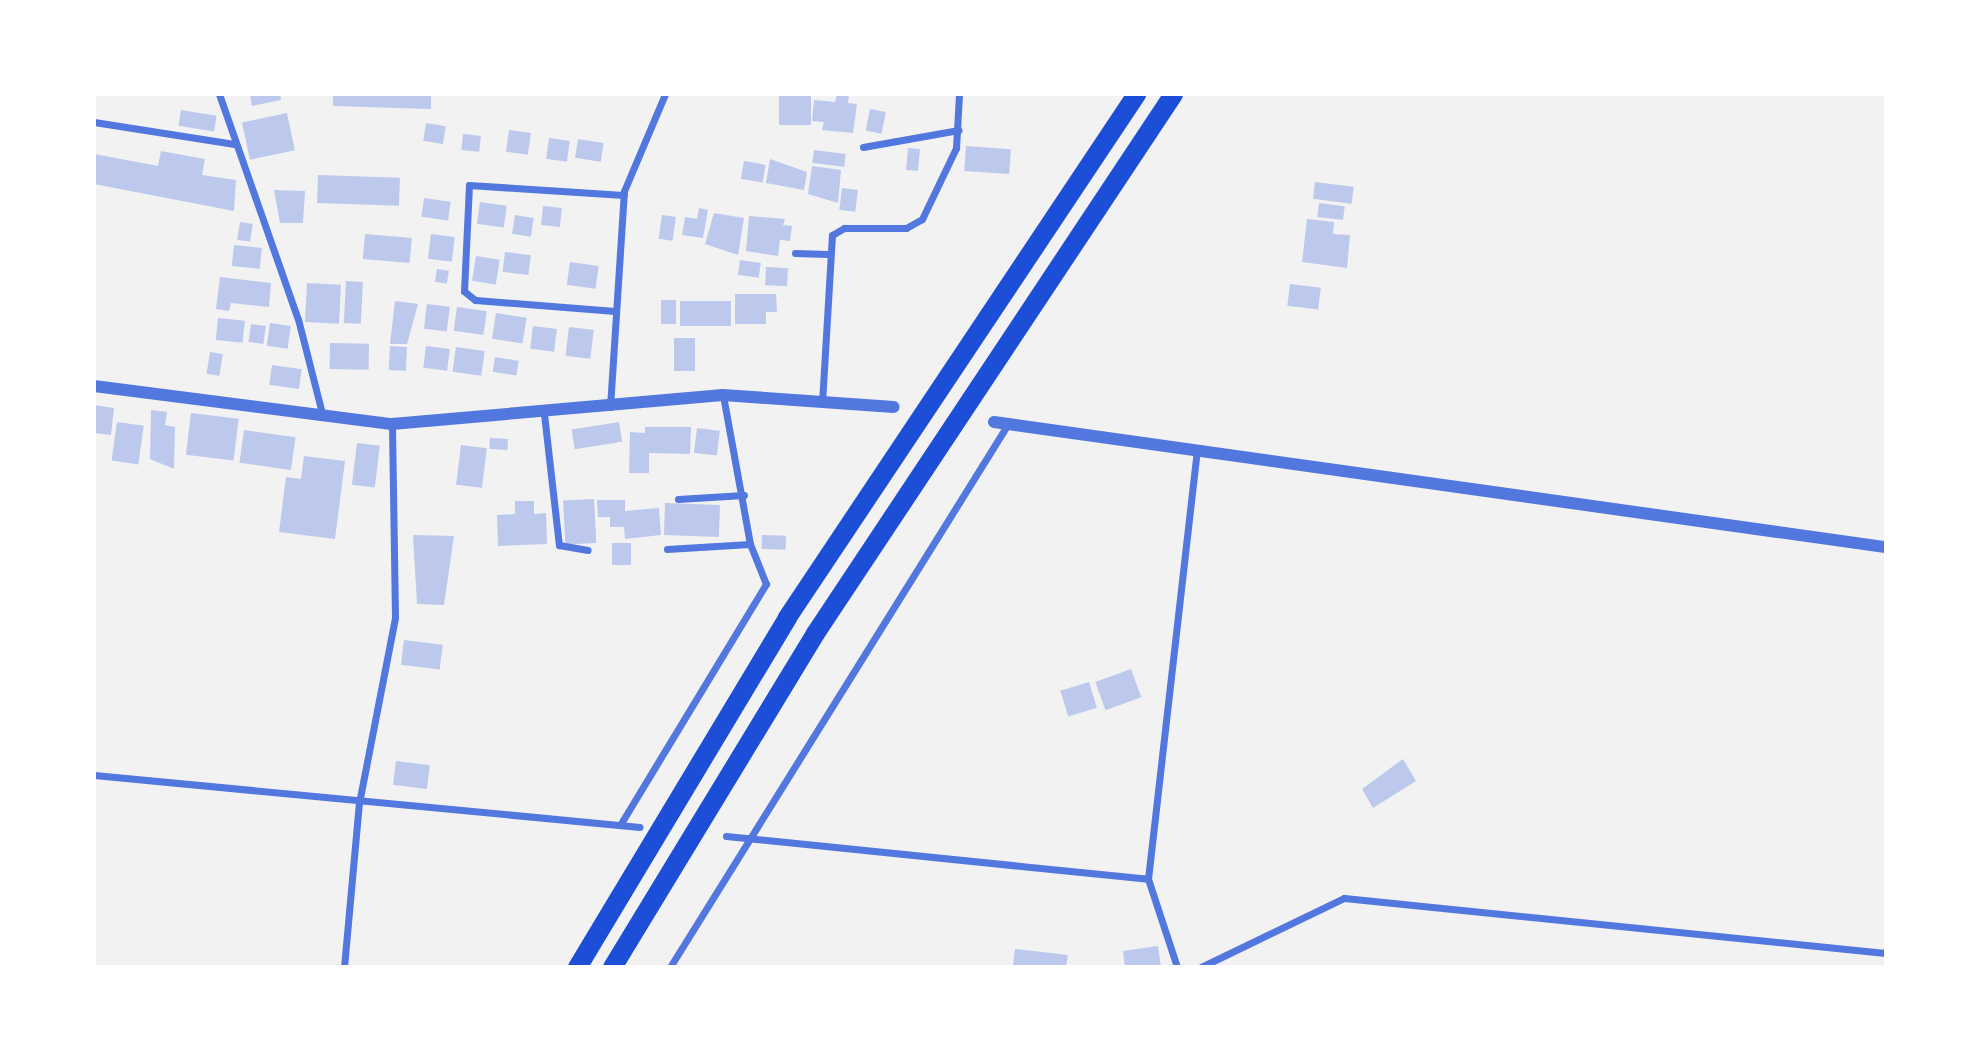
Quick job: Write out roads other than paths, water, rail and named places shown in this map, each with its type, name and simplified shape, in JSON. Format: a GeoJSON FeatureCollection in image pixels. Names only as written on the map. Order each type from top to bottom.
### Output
{"type":"FeatureCollection","features":[{"type":"Feature","properties":{"kind":"highway"},"geometry":{"type":"LineString","coordinates":[[576,967],[794,606],[1136,94]]}},
{"type":"Feature","properties":{"kind":"highway"},"geometry":{"type":"LineString","coordinates":[[612,967],[814,633],[1173,94]]}},
{"type":"Feature","properties":{"kind":"street"},"geometry":{"type":"LineString","coordinates":[[219,94],[234,144],[298,319],[322,413]]}},
{"type":"Feature","properties":{"kind":"street"},"geometry":{"type":"LineString","coordinates":[[610,408],[624,195],[665,94]]}},
{"type":"Feature","properties":{"kind":"street"},"geometry":{"type":"LineString","coordinates":[[822,403],[827,254],[837,230],[898,230],[922,219],[958,130],[959,94]]}},
{"type":"Feature","properties":{"kind":"street"},"geometry":{"type":"LineString","coordinates":[[94,122],[234,144]]}},
{"type":"Feature","properties":{"kind":"street"},"geometry":{"type":"LineString","coordinates":[[863,147],[958,130]]}},
{"type":"Feature","properties":{"kind":"street"},"geometry":{"type":"LineString","coordinates":[[615,311],[475,300],[464,291],[470,185],[624,195]]}},
{"type":"Feature","properties":{"kind":"street"},"geometry":{"type":"LineString","coordinates":[[795,253],[827,254]]}},
{"type":"Feature","properties":{"kind":"street"},"geometry":{"type":"LineString","coordinates":[[94,386],[392,424],[544,414],[723,395],[894,407]]}},
{"type":"Feature","properties":{"kind":"street"},"geometry":{"type":"LineString","coordinates":[[620,825],[766,584],[750,544],[744,495],[723,395]]}},
{"type":"Feature","properties":{"kind":"street"},"geometry":{"type":"LineString","coordinates":[[544,414],[559,545],[588,550]]}},
{"type":"Feature","properties":{"kind":"street"},"geometry":{"type":"LineString","coordinates":[[994,422],[1197,447],[1885,547]]}},
{"type":"Feature","properties":{"kind":"street"},"geometry":{"type":"LineString","coordinates":[[344,967],[359,803],[395,617],[392,424]]}},
{"type":"Feature","properties":{"kind":"street"},"geometry":{"type":"LineString","coordinates":[[670,967],[745,837],[1008,424]]}},
{"type":"Feature","properties":{"kind":"street"},"geometry":{"type":"LineString","coordinates":[[1177,967],[1149,879],[1197,447]]}},
{"type":"Feature","properties":{"kind":"street"},"geometry":{"type":"LineString","coordinates":[[678,499],[744,495]]}},
{"type":"Feature","properties":{"kind":"street"},"geometry":{"type":"LineString","coordinates":[[667,549],[750,544]]}},
{"type":"Feature","properties":{"kind":"street"},"geometry":{"type":"LineString","coordinates":[[94,775],[359,803],[640,827]]}},
{"type":"Feature","properties":{"kind":"street"},"geometry":{"type":"LineString","coordinates":[[726,836],[1149,879]]}},
{"type":"Feature","properties":{"kind":"street"},"geometry":{"type":"LineString","coordinates":[[1201,967],[1344,898],[1885,953]]}}]}
